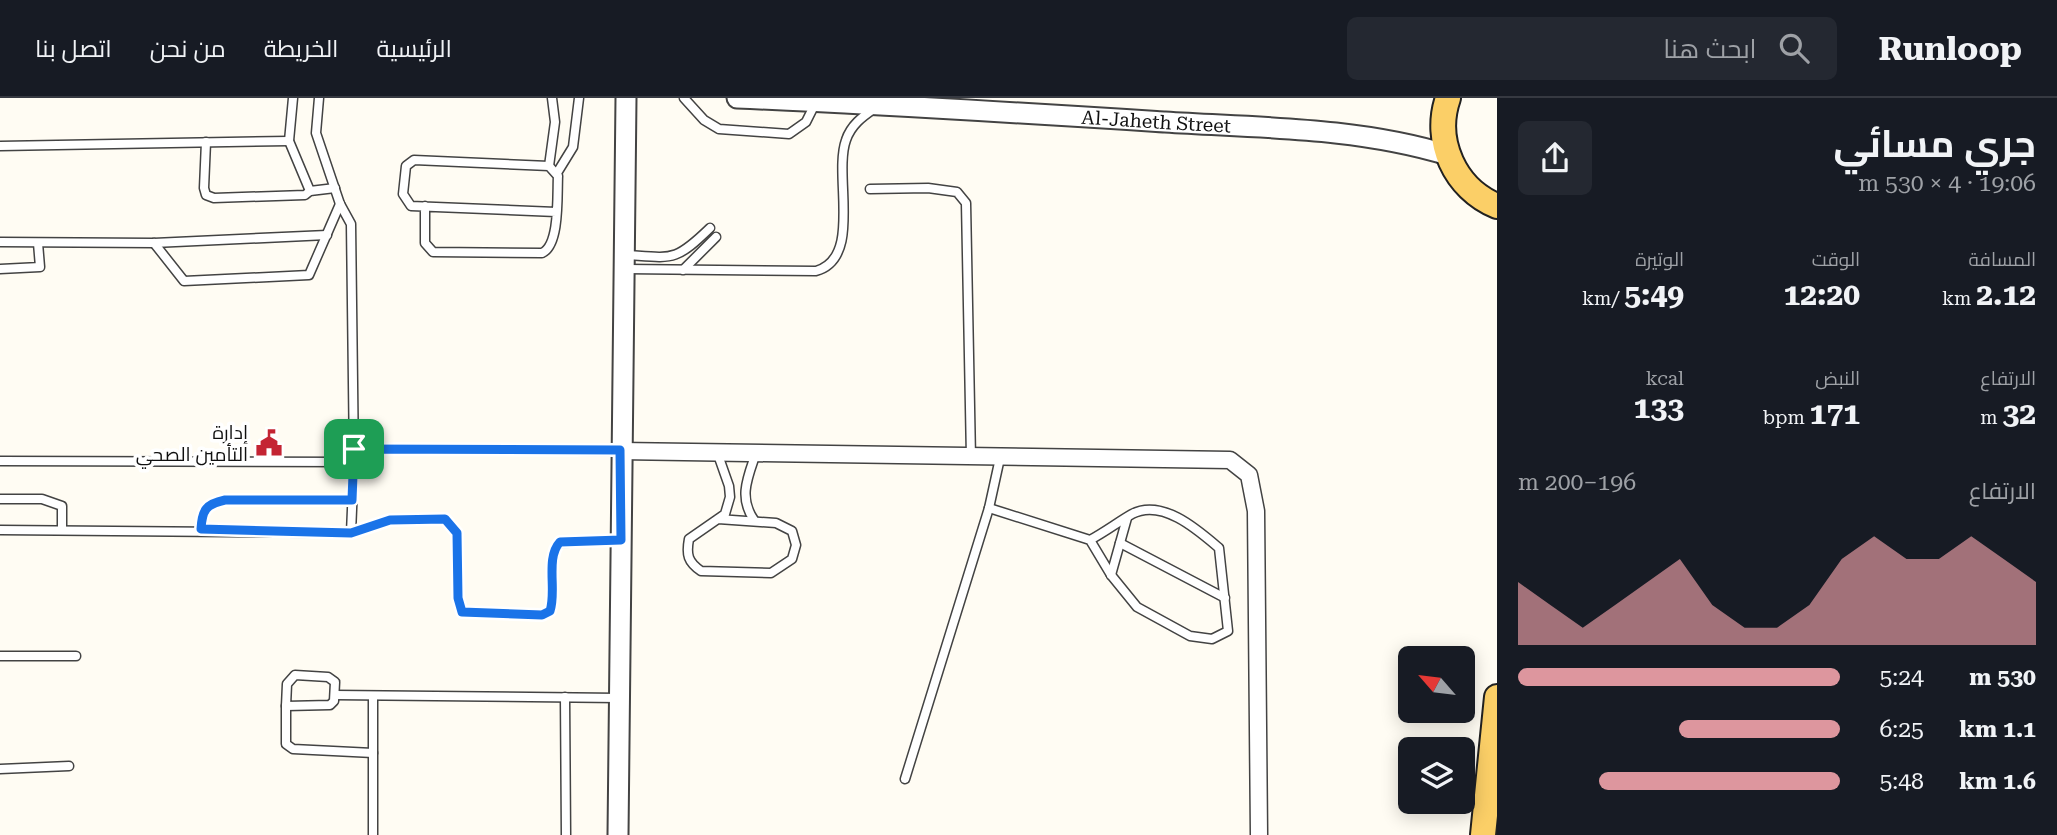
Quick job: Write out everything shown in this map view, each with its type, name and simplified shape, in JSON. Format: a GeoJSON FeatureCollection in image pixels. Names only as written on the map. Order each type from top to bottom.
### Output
{"type":"FeatureCollection","features":[{"type":"Feature","properties":{"kind":"main road"},"geometry":{"type":"LineString","coordinates":[[1448,98],[1443,129],[1448,155],[1460,178],[1488,202],[1497,226]]}},
{"type":"Feature","properties":{"kind":"main road"},"geometry":{"type":"LineString","coordinates":[[1483,835],[1497,697]]}},
{"type":"Feature","properties":{"kind":"street"},"geometry":{"type":"LineString","coordinates":[[618,835],[620,450],[626,98]]}},
{"type":"Feature","properties":{"kind":"street","name":"Al-Jaheth Street"},"geometry":{"type":"LineString","coordinates":[[737,98],[880,104],[1298,131],[1382,139],[1448,155]]}},
{"type":"Feature","properties":{"kind":"street"},"geometry":{"type":"LineString","coordinates":[[620,450],[1230,460],[1249,475],[1255,511],[1259,835]]}},
{"type":"Feature","properties":{"kind":"lane"},"geometry":{"type":"LineString","coordinates":[[293,98],[289,141],[310,191]]}},
{"type":"Feature","properties":{"kind":"lane"},"geometry":{"type":"LineString","coordinates":[[319,98],[316,133],[340,204],[351,224],[354,449],[351,533]]}},
{"type":"Feature","properties":{"kind":"lane"},"geometry":{"type":"LineString","coordinates":[[549,166],[555,122],[552,98]]}},
{"type":"Feature","properties":{"kind":"lane"},"geometry":{"type":"LineString","coordinates":[[425,206],[425,243],[437,253],[545,252],[552,244],[557,173],[573,147],[579,98]]}},
{"type":"Feature","properties":{"kind":"lane"},"geometry":{"type":"LineString","coordinates":[[684,98],[704,120],[719,129],[789,134],[806,122],[817,101]]}},
{"type":"Feature","properties":{"kind":"lane"},"geometry":{"type":"LineString","coordinates":[[623,262],[683,270],[817,271],[831,265],[842,243],[845,141],[855,125],[880,104]]}},
{"type":"Feature","properties":{"kind":"lane"},"geometry":{"type":"LineString","coordinates":[[0,146],[289,141]]}},
{"type":"Feature","properties":{"kind":"lane"},"geometry":{"type":"LineString","coordinates":[[206,142],[206,195],[214,198],[305,195],[310,191],[335,188]]}},
{"type":"Feature","properties":{"kind":"lane"},"geometry":{"type":"LineString","coordinates":[[556,212],[411,206],[404,197],[405,170],[414,160],[549,166],[557,173]]}},
{"type":"Feature","properties":{"kind":"lane"},"geometry":{"type":"LineString","coordinates":[[870,189],[957,192],[966,203],[971,457]]}},
{"type":"Feature","properties":{"kind":"lane"},"geometry":{"type":"LineString","coordinates":[[154,243],[184,281],[309,275],[340,204]]}},
{"type":"Feature","properties":{"kind":"lane"},"geometry":{"type":"LineString","coordinates":[[623,262],[675,257],[686,251],[710,228]]}},
{"type":"Feature","properties":{"kind":"lane"},"geometry":{"type":"LineString","coordinates":[[0,242],[154,243],[327,235]]}},
{"type":"Feature","properties":{"kind":"lane"},"geometry":{"type":"LineString","coordinates":[[683,270],[716,237]]}},
{"type":"Feature","properties":{"kind":"lane"},"geometry":{"type":"LineString","coordinates":[[0,269],[40,267],[38,243]]}},
{"type":"Feature","properties":{"kind":"lane"},"geometry":{"type":"LineString","coordinates":[[354,449],[620,450]]}},
{"type":"Feature","properties":{"kind":"lane"},"geometry":{"type":"LineString","coordinates":[[717,453],[730,497],[725,514],[689,540],[687,554],[692,565],[701,571],[771,573],[792,559],[796,545],[792,531],[776,523],[718,520]]}},
{"type":"Feature","properties":{"kind":"lane"},"geometry":{"type":"LineString","coordinates":[[754,520],[744,507],[745,486],[756,453]]}},
{"type":"Feature","properties":{"kind":"lane"},"geometry":{"type":"LineString","coordinates":[[905,779],[989,508],[1000,458]]}},
{"type":"Feature","properties":{"kind":"lane"},"geometry":{"type":"LineString","coordinates":[[0,461],[354,462]]}},
{"type":"Feature","properties":{"kind":"lane"},"geometry":{"type":"LineString","coordinates":[[0,499],[42,499],[62,506],[62,530]]}},
{"type":"Feature","properties":{"kind":"lane"},"geometry":{"type":"LineString","coordinates":[[201,529],[202,512],[210,503],[225,500],[352,500]]}},
{"type":"Feature","properties":{"kind":"lane"},"geometry":{"type":"LineString","coordinates":[[989,508],[1090,540],[1111,575],[1137,607],[1190,636],[1212,639],[1228,631],[1219,548],[1204,535],[1165,511],[1135,512],[1090,540]]}},
{"type":"Feature","properties":{"kind":"lane"},"geometry":{"type":"LineString","coordinates":[[1111,575],[1127,518]]}},
{"type":"Feature","properties":{"kind":"lane"},"geometry":{"type":"LineString","coordinates":[[0,530],[201,529],[351,533],[390,520],[445,519],[457,533],[458,598],[462,612],[542,615],[550,611],[553,603],[554,555],[560,542],[621,540]]}},
{"type":"Feature","properties":{"kind":"lane"},"geometry":{"type":"LineString","coordinates":[[1120,542],[1224,598]]}},
{"type":"Feature","properties":{"kind":"lane"},"geometry":{"type":"LineString","coordinates":[[0,656],[76,656]]}},
{"type":"Feature","properties":{"kind":"lane"},"geometry":{"type":"LineString","coordinates":[[286,706],[330,705],[335,695],[335,682],[328,677],[295,675],[287,684],[286,706],[286,744],[292,749],[373,753]]}},
{"type":"Feature","properties":{"kind":"lane"},"geometry":{"type":"LineString","coordinates":[[335,695],[620,698]]}},
{"type":"Feature","properties":{"kind":"lane"},"geometry":{"type":"LineString","coordinates":[[373,696],[373,835]]}},
{"type":"Feature","properties":{"kind":"lane"},"geometry":{"type":"LineString","coordinates":[[565,697],[566,835]]}},
{"type":"Feature","properties":{"kind":"lane"},"geometry":{"type":"LineString","coordinates":[[0,769],[69,766]]}},
{"type":"Feature","properties":{"kind":"place","name":"إدارة التأمين الصحي"},"geometry":{"type":"Point","coordinates":[269,443]}},
{"type":"Feature","properties":{"kind":"route"},"geometry":{"type":"LineString","coordinates":[[354,449],[620,450],[621,540],[560,542],[555,547],[554,555],[553,603],[550,611],[542,615],[462,612],[458,598],[457,533],[445,519],[390,520],[351,533],[201,529],[202,512],[210,503],[225,500],[352,500],[354,449]]}}]}
